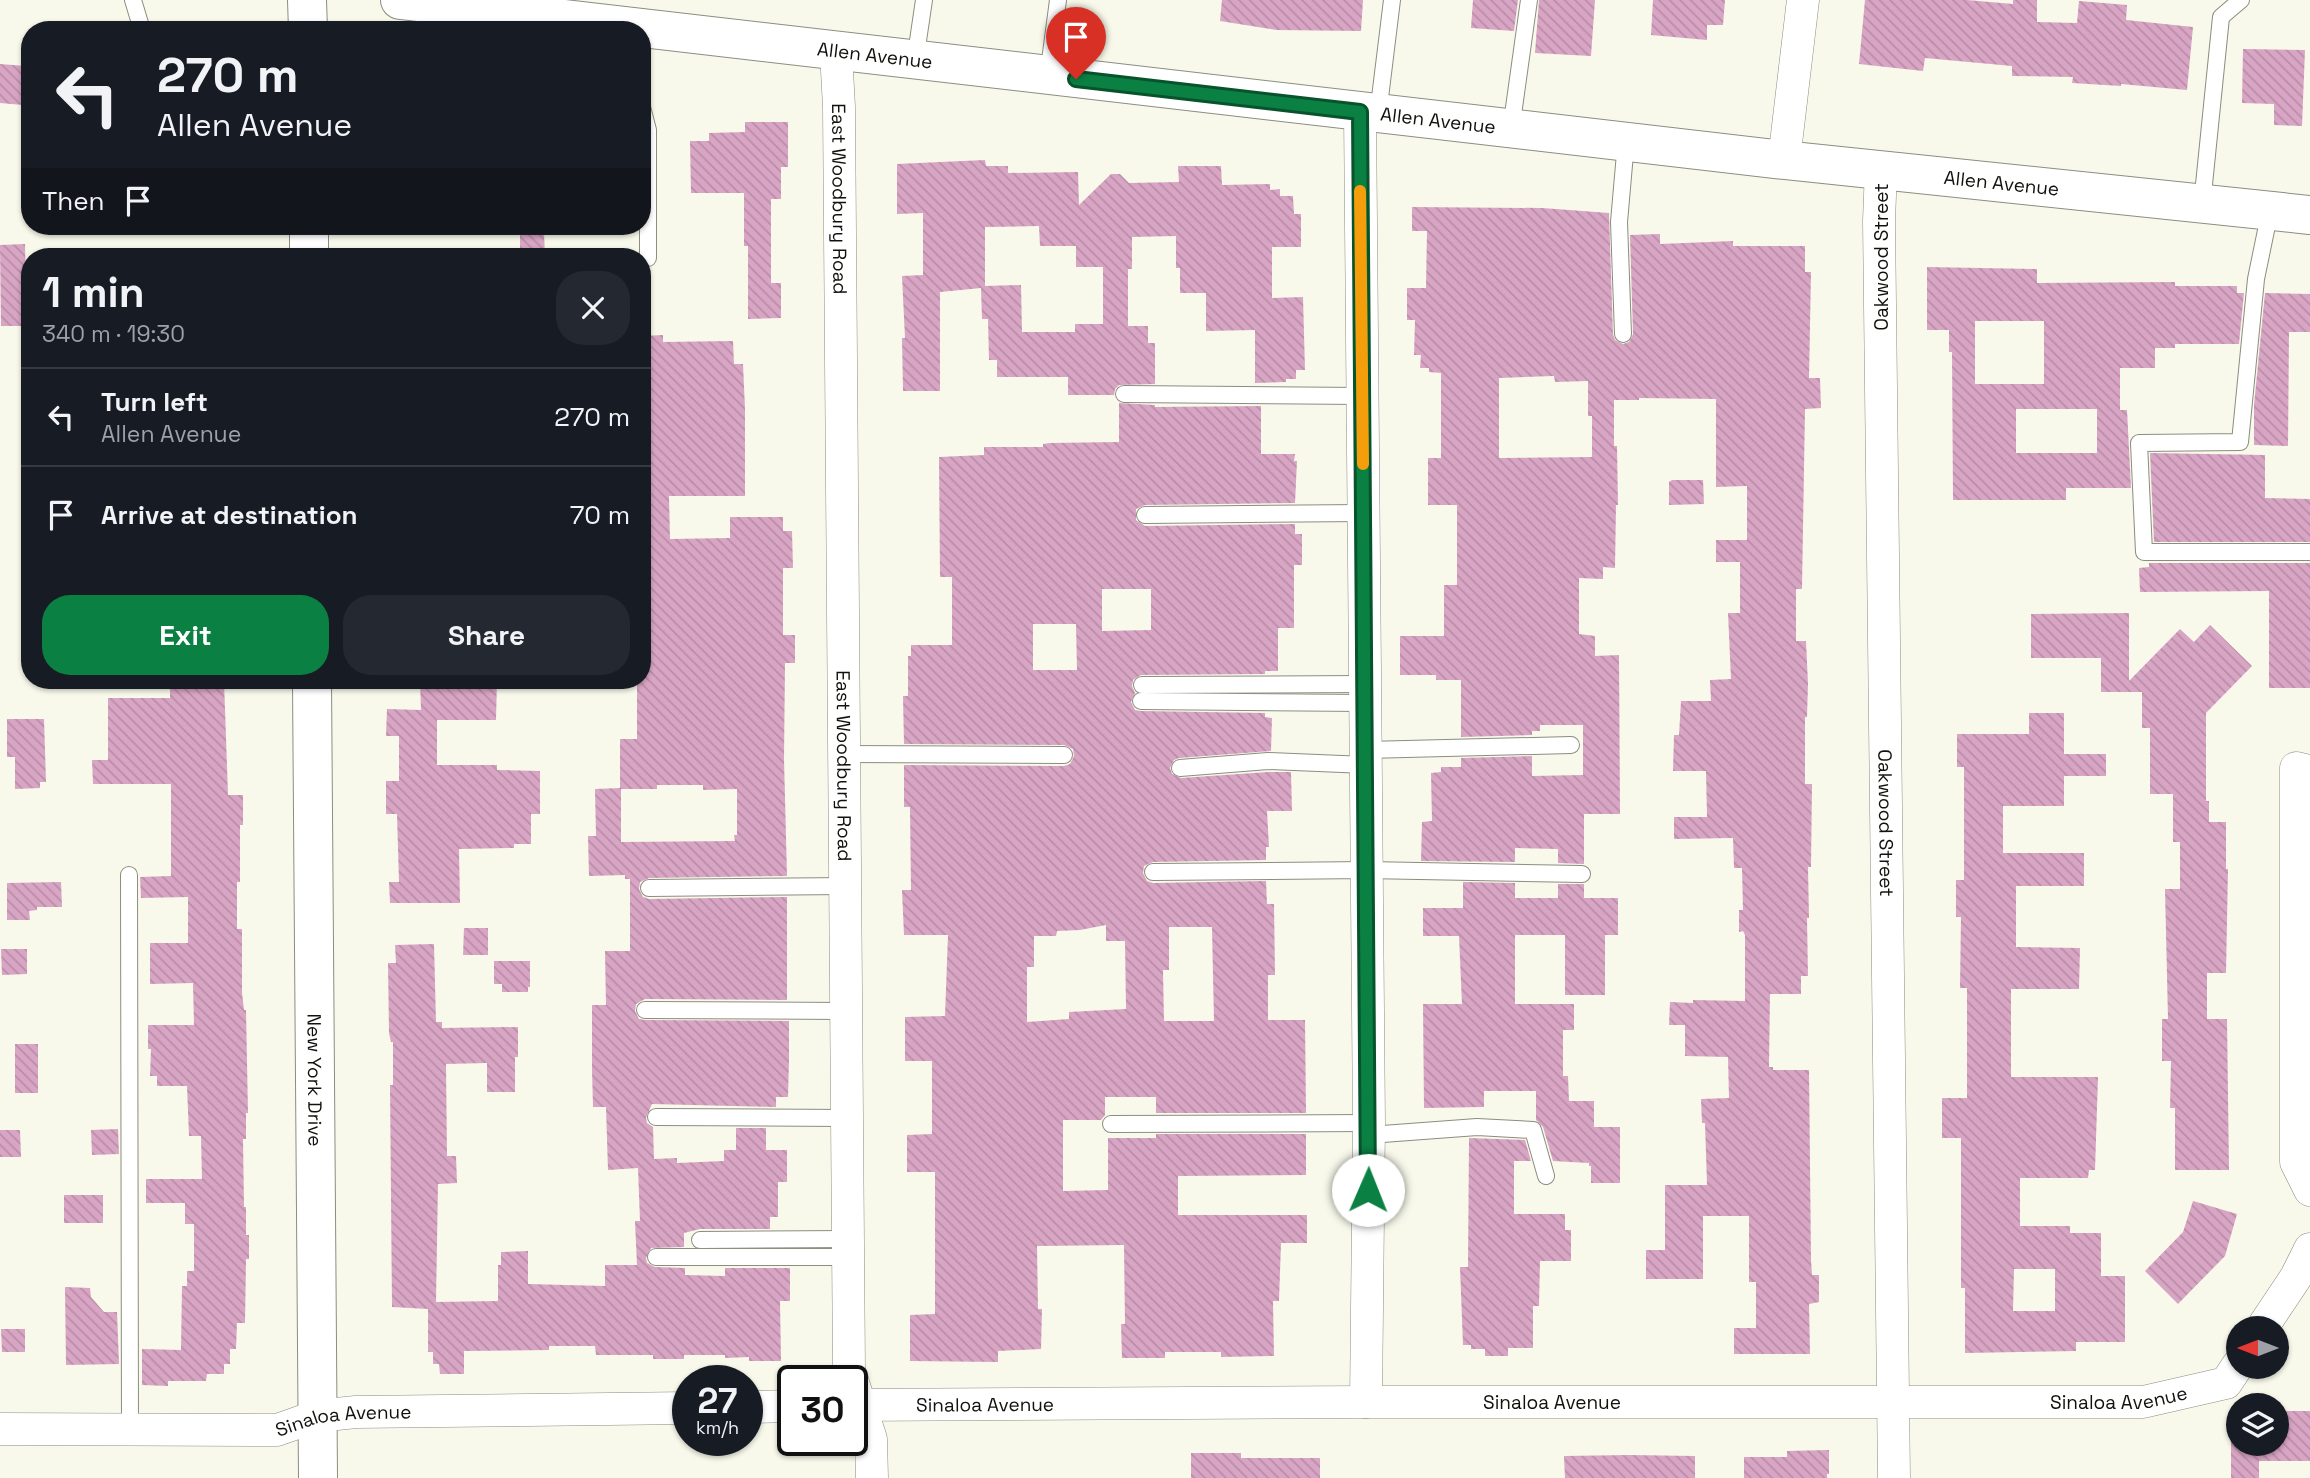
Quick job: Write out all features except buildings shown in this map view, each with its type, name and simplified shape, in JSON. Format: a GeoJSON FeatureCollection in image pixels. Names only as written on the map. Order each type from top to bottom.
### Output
{"type":"FeatureCollection","features":[{"type":"Feature","properties":{"kind":"street"},"geometry":{"type":"LineString","coordinates":[[307,0],[308,21]]}},
{"type":"Feature","properties":{"kind":"street","name":"Allen Avenue"},"geometry":{"type":"LineString","coordinates":[[400,0],[491,20]]}},
{"type":"Feature","properties":{"kind":"street"},"geometry":{"type":"LineString","coordinates":[[1784,160],[1803,0]]}},
{"type":"Feature","properties":{"kind":"street","name":"Allen Avenue"},"geometry":{"type":"LineString","coordinates":[[651,33],[1784,160],[2310,215]]}},
{"type":"Feature","properties":{"kind":"street","name":"East Woodbury Road"},"geometry":{"type":"LineString","coordinates":[[836,52],[839,107],[846,754],[849,1365]]}},
{"type":"Feature","properties":{"kind":"street"},"geometry":{"type":"LineString","coordinates":[[1366,1402],[1369,1129],[1362,396],[1369,113]]}},
{"type":"Feature","properties":{"kind":"street","name":"Oakwood Street"},"geometry":{"type":"LineString","coordinates":[[1881,169],[1894,1478]]}},
{"type":"Feature","properties":{"kind":"street","name":"New York Drive"},"geometry":{"type":"LineString","coordinates":[[312,689],[318,1478]]}},
{"type":"Feature","properties":{"kind":"street"},"geometry":{"type":"LineString","coordinates":[[2303,770],[2297,1162],[2310,1190]]}},
{"type":"Feature","properties":{"kind":"street"},"geometry":{"type":"LineString","coordinates":[[2270,1316],[2296,1277],[2310,1249]]}},
{"type":"Feature","properties":{"kind":"street","name":"Sinaloa Avenue"},"geometry":{"type":"LineString","coordinates":[[868,1405],[2143,1402],[2226,1383],[2229,1379]]}},
{"type":"Feature","properties":{"kind":"street","name":"Sinaloa Avenue"},"geometry":{"type":"LineString","coordinates":[[0,1429],[277,1430],[317,1416],[356,1412],[672,1408]]}},
{"type":"Feature","properties":{"kind":"street","name":"East Woodbury Road"},"geometry":{"type":"LineString","coordinates":[[868,1431],[871,1438],[873,1478]]}},
{"type":"Feature","properties":{"kind":"lane"},"geometry":{"type":"LineString","coordinates":[[133,0],[139,21]]}},
{"type":"Feature","properties":{"kind":"lane"},"geometry":{"type":"LineString","coordinates":[[915,61],[923,0]]}},
{"type":"Feature","properties":{"kind":"lane"},"geometry":{"type":"LineString","coordinates":[[1048,76],[1058,0]]}},
{"type":"Feature","properties":{"kind":"lane"},"geometry":{"type":"LineString","coordinates":[[1369,113],[1392,0]]}},
{"type":"Feature","properties":{"kind":"lane"},"geometry":{"type":"LineString","coordinates":[[1511,129],[1528,0]]}},
{"type":"Feature","properties":{"kind":"lane"},"geometry":{"type":"LineString","coordinates":[[2202,204],[2221,17],[2241,0]]}},
{"type":"Feature","properties":{"kind":"lane"},"geometry":{"type":"LineString","coordinates":[[1623,334],[1619,222],[1626,142]]}},
{"type":"Feature","properties":{"kind":"lane"},"geometry":{"type":"LineString","coordinates":[[2270,211],[2256,279],[2240,442],[2139,443],[2144,552],[2310,552]]}},
{"type":"Feature","properties":{"kind":"lane"},"geometry":{"type":"LineString","coordinates":[[1124,394],[1362,396]]}},
{"type":"Feature","properties":{"kind":"lane"},"geometry":{"type":"LineString","coordinates":[[1145,514],[1363,513]]}},
{"type":"Feature","properties":{"kind":"lane"},"geometry":{"type":"LineString","coordinates":[[1142,693],[1365,693]]}},
{"type":"Feature","properties":{"kind":"lane"},"geometry":{"type":"LineString","coordinates":[[1180,768],[1571,745]]}},
{"type":"Feature","properties":{"kind":"lane"},"geometry":{"type":"LineString","coordinates":[[846,754],[1064,755]]}},
{"type":"Feature","properties":{"kind":"lane"},"geometry":{"type":"LineString","coordinates":[[1153,872],[1366,870],[1582,874]]}},
{"type":"Feature","properties":{"kind":"lane"},"geometry":{"type":"LineString","coordinates":[[130,874],[130,1430]]}},
{"type":"Feature","properties":{"kind":"lane"},"geometry":{"type":"LineString","coordinates":[[649,888],[847,887]]}},
{"type":"Feature","properties":{"kind":"lane"},"geometry":{"type":"LineString","coordinates":[[645,1010],[848,1012]]}},
{"type":"Feature","properties":{"kind":"lane"},"geometry":{"type":"LineString","coordinates":[[656,1117],[847,1118]]}},
{"type":"Feature","properties":{"kind":"lane"},"geometry":{"type":"LineString","coordinates":[[1111,1125],[1532,1130],[1546,1176]]}},
{"type":"Feature","properties":{"kind":"lane"},"geometry":{"type":"LineString","coordinates":[[700,1240],[848,1248]]}},
{"type":"Feature","properties":{"kind":"lane"},"geometry":{"type":"LineString","coordinates":[[656,1257],[848,1248]]}},
{"type":"Feature","properties":{"kind":"slow traffic"},"geometry":{"type":"LineString","coordinates":[[1360,191],[1363,464]]}},
{"type":"Feature","properties":{"kind":"route"},"geometry":{"type":"LineString","coordinates":[[1076,79],[1360,112],[1368,1190]]}}]}
